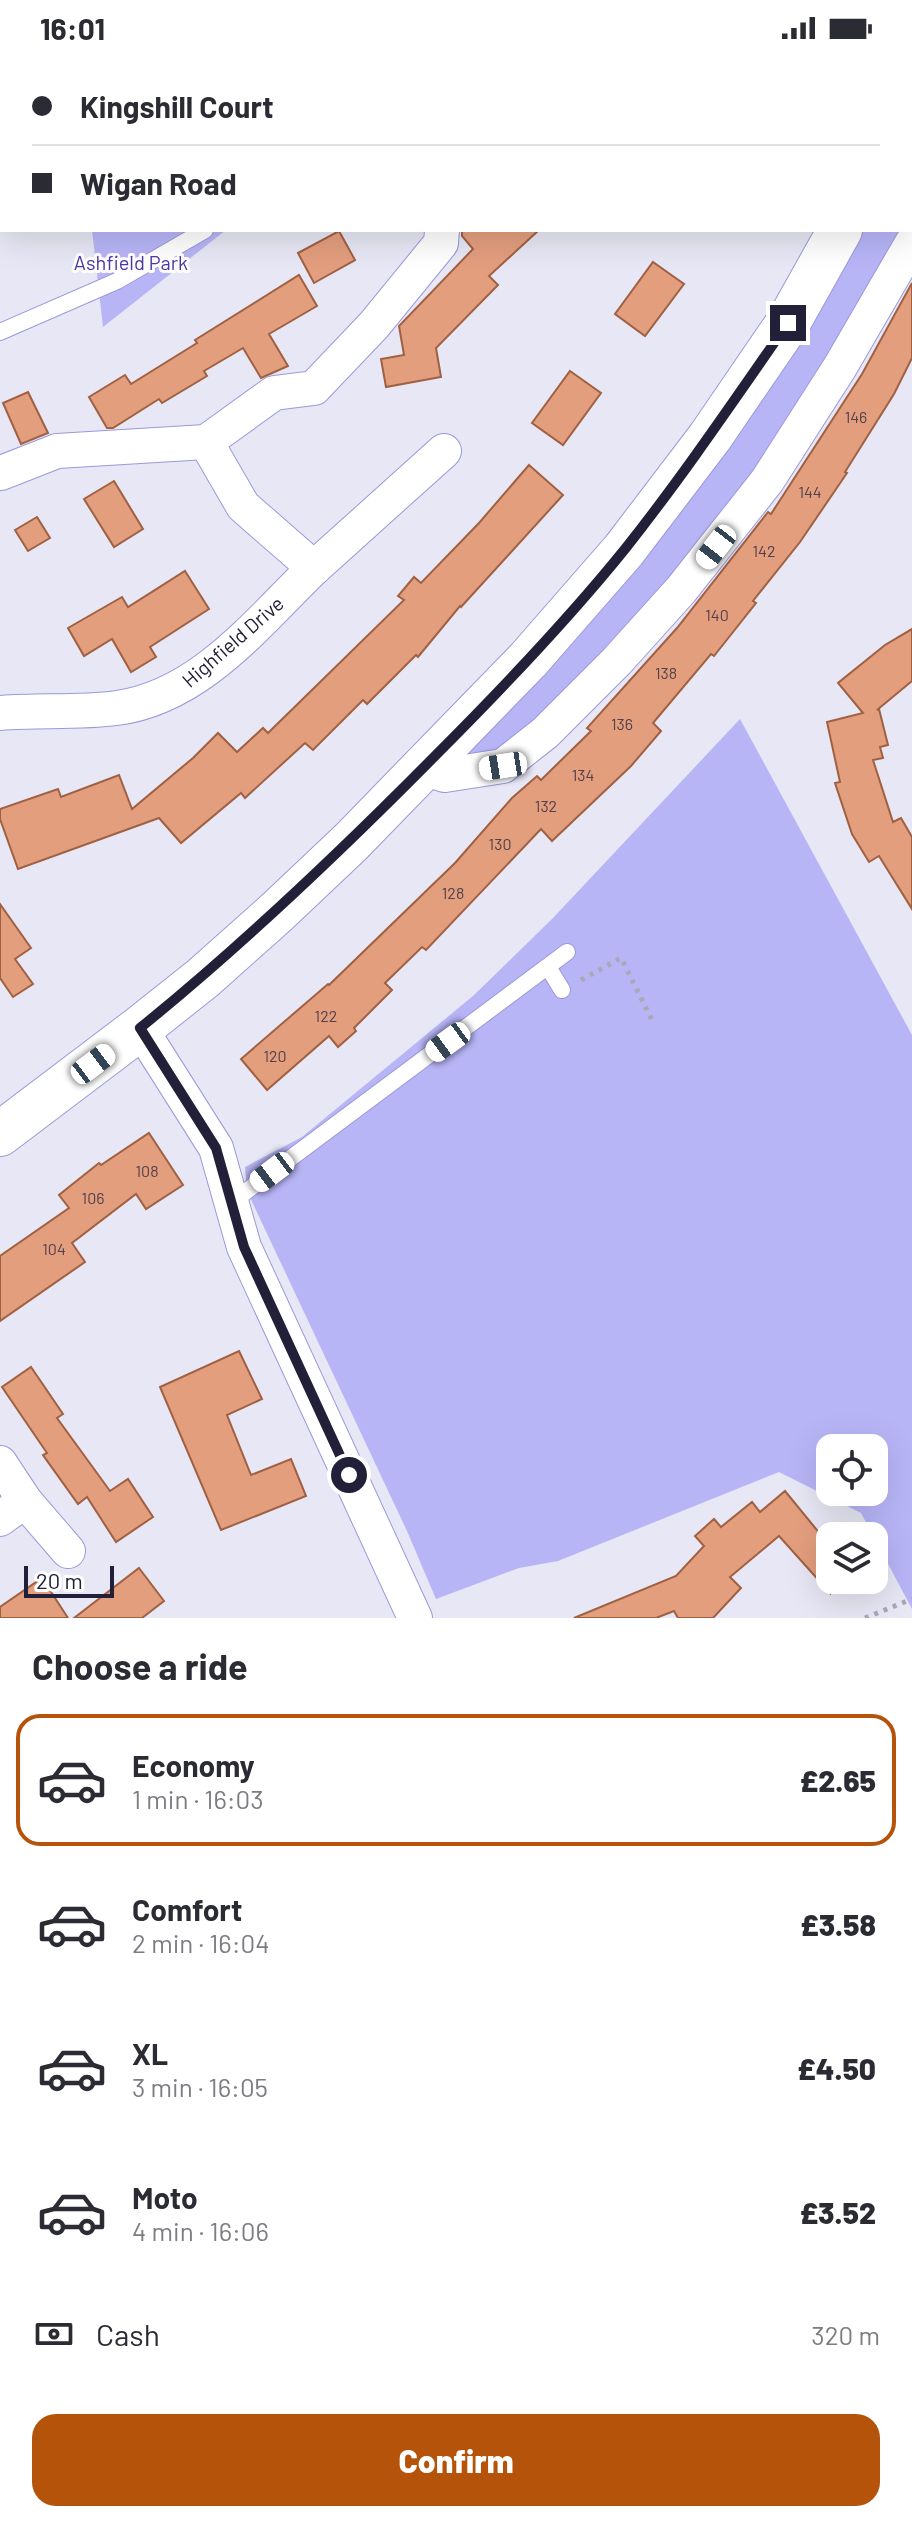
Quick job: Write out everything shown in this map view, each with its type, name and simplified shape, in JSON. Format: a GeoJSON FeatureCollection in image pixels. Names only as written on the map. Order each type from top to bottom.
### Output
{"type":"FeatureCollection","features":[{"type":"Feature","properties":{"kind":"highway"},"geometry":{"type":"LineString","coordinates":[[0,1134],[203,978],[277,912],[351,842],[528,660],[624,550],[710,437],[770,348],[839,232]]}},
{"type":"Feature","properties":{"kind":"street"},"geometry":{"type":"LineString","coordinates":[[1,473],[57,451],[206,442],[274,393],[314,388],[374,325],[441,243],[442,232]]}},
{"type":"Feature","properties":{"kind":"street"},"geometry":{"type":"LineString","coordinates":[[423,768],[445,775],[503,766],[545,733],[617,661],[681,590],[767,481],[840,367],[912,243]]}},
{"type":"Feature","properties":{"kind":"street"},"geometry":{"type":"LineString","coordinates":[[206,442],[243,506],[314,568]]}},
{"type":"Feature","properties":{"kind":"street","name":"Highfield Drive"},"geometry":{"type":"LineString","coordinates":[[0,713],[116,708],[163,697],[198,677],[444,451]]}},
{"type":"Feature","properties":{"kind":"street"},"geometry":{"type":"LineString","coordinates":[[140,1028],[216,1148],[244,1247],[415,1618]]}},
{"type":"Feature","properties":{"kind":"street"},"geometry":{"type":"LineString","coordinates":[[0,1463],[12,1510],[68,1551]]}},
{"type":"Feature","properties":{"kind":"lane"},"geometry":{"type":"LineString","coordinates":[[0,332],[117,281],[202,232]]}},
{"type":"Feature","properties":{"kind":"lane"},"geometry":{"type":"LineString","coordinates":[[232,1202],[567,952]]}},
{"type":"Feature","properties":{"kind":"lane"},"geometry":{"type":"LineString","coordinates":[[548,967],[563,990]]}},
{"type":"Feature","properties":{"kind":"path"},"geometry":{"type":"LineString","coordinates":[[563,990],[621,958],[652,1020]]}},
{"type":"Feature","properties":{"kind":"path"},"geometry":{"type":"LineString","coordinates":[[865,1618],[912,1599]]}},
{"type":"Feature","properties":{"kind":"green space","name":"Ashfield Park"},"geometry":{"type":"Polygon","coordinates":[[[92,232],[223,232],[103,327],[92,232]]]}},
{"type":"Feature","properties":{"kind":"green space"},"geometry":{"type":"Polygon","coordinates":[[[839,232],[912,232],[912,243],[840,367],[545,733],[445,775],[839,232]]]}},
{"type":"Feature","properties":{"kind":"green space"},"geometry":{"type":"Polygon","coordinates":[[[740,719],[912,1035],[912,1609],[888,1564],[888,1522],[866,1522],[861,1513],[847,1506],[888,1506],[888,1434],[816,1434],[816,1490],[779,1472],[558,1561],[519,1568],[436,1599],[247,1191],[245,1167],[302,1137],[473,996],[553,918],[740,719]]]}},
{"type":"Feature","properties":{"kind":"building"},"geometry":{"type":"Polygon","coordinates":[[[340,232],[355,260],[314,283],[298,253],[340,232]]]}},
{"type":"Feature","properties":{"kind":"building"},"geometry":{"type":"Polygon","coordinates":[[[462,232],[537,232],[489,276],[498,285],[436,348],[441,377],[386,387],[381,359],[404,355],[399,326],[473,249],[462,232]]]}},
{"type":"Feature","properties":{"kind":"building"},"geometry":{"type":"Polygon","coordinates":[[[653,262],[684,284],[645,336],[615,314],[653,262]]]}},
{"type":"Feature","properties":{"kind":"building"},"geometry":{"type":"Polygon","coordinates":[[[299,275],[317,306],[269,334],[288,366],[261,378],[243,348],[204,371],[207,376],[162,403],[159,399],[113,428],[107,428],[89,397],[125,375],[131,384],[299,275]]]}},
{"type":"Feature","properties":{"kind":"building"},"geometry":{"type":"Polygon","coordinates":[[[912,283],[912,358],[894,394],[847,473],[800,542],[753,601],[756,603],[714,656],[711,654],[653,723],[661,731],[631,766],[552,841],[541,829],[426,950],[422,947],[385,983],[392,990],[354,1028],[356,1031],[338,1047],[329,1036],[267,1090],[241,1059],[329,985],[455,863],[512,798],[537,776],[541,780],[591,731],[587,728],[677,628],[768,512],[771,514],[862,374],[912,283]]]}},
{"type":"Feature","properties":{"kind":"building"},"geometry":{"type":"Polygon","coordinates":[[[570,371],[601,393],[563,445],[532,423],[570,371]]]}},
{"type":"Feature","properties":{"kind":"building"},"geometry":{"type":"Polygon","coordinates":[[[28,392],[48,433],[21,444],[3,403],[28,392]]]}},
{"type":"Feature","properties":{"kind":"building"},"geometry":{"type":"Polygon","coordinates":[[[529,465],[563,495],[460,606],[418,657],[416,655],[367,704],[363,700],[313,750],[305,743],[245,798],[241,793],[181,843],[159,818],[18,869],[0,819],[0,809],[58,789],[61,797],[119,775],[132,809],[218,733],[237,752],[263,728],[268,733],[404,600],[398,596],[414,577],[421,583],[529,465]]]}},
{"type":"Feature","properties":{"kind":"building"},"geometry":{"type":"Polygon","coordinates":[[[114,481],[143,529],[114,547],[84,499],[114,481]]]}},
{"type":"Feature","properties":{"kind":"building"},"geometry":{"type":"Polygon","coordinates":[[[37,517],[50,538],[28,551],[15,530],[37,517]]]}},
{"type":"Feature","properties":{"kind":"building"},"geometry":{"type":"Polygon","coordinates":[[[185,571],[209,609],[150,647],[156,657],[131,672],[112,639],[84,656],[68,628],[122,597],[128,607],[185,571]]]}},
{"type":"Feature","properties":{"kind":"building"},"geometry":{"type":"Polygon","coordinates":[[[912,629],[912,681],[877,710],[888,745],[880,747],[883,758],[873,760],[893,822],[901,818],[912,837],[912,909],[879,856],[869,862],[852,834],[835,783],[840,782],[827,722],[863,713],[838,683],[885,645],[912,629]]]}},
{"type":"Feature","properties":{"kind":"building"},"geometry":{"type":"Polygon","coordinates":[[[0,904],[31,948],[15,959],[33,984],[13,997],[0,978],[0,904]]]}},
{"type":"Feature","properties":{"kind":"building"},"geometry":{"type":"Polygon","coordinates":[[[149,1133],[183,1185],[146,1209],[136,1194],[72,1243],[85,1262],[0,1321],[0,1256],[69,1208],[59,1195],[99,1163],[101,1165],[149,1133]]]}},
{"type":"Feature","properties":{"kind":"building"},"geometry":{"type":"Polygon","coordinates":[[[239,1351],[262,1399],[227,1415],[251,1475],[291,1459],[306,1496],[221,1530],[160,1387],[239,1351]]]}},
{"type":"Feature","properties":{"kind":"building"},"geometry":{"type":"Polygon","coordinates":[[[31,1367],[63,1414],[57,1418],[110,1491],[128,1479],[153,1517],[116,1542],[87,1497],[78,1504],[43,1455],[47,1453],[2,1387],[31,1367]]]}},
{"type":"Feature","properties":{"kind":"building"},"geometry":{"type":"Polygon","coordinates":[[[785,1491],[816,1529],[816,1577],[779,1536],[730,1577],[741,1588],[713,1618],[678,1618],[674,1611],[656,1618],[574,1618],[676,1576],[704,1546],[695,1536],[714,1519],[721,1527],[752,1502],[760,1512],[785,1491]]]}},
{"type":"Feature","properties":{"kind":"building"},"geometry":{"type":"Polygon","coordinates":[[[139,1568],[164,1601],[142,1618],[74,1618],[139,1568]]]}},
{"type":"Feature","properties":{"kind":"building"},"geometry":{"type":"Polygon","coordinates":[[[42,1578],[68,1618],[0,1618],[0,1607],[42,1578]]]}},
{"type":"Feature","properties":{"kind":"route"},"geometry":{"type":"LineString","coordinates":[[349,1475],[244,1247],[216,1148],[140,1028],[203,978],[351,842],[528,660],[624,550],[710,437],[788,323]]}}]}
